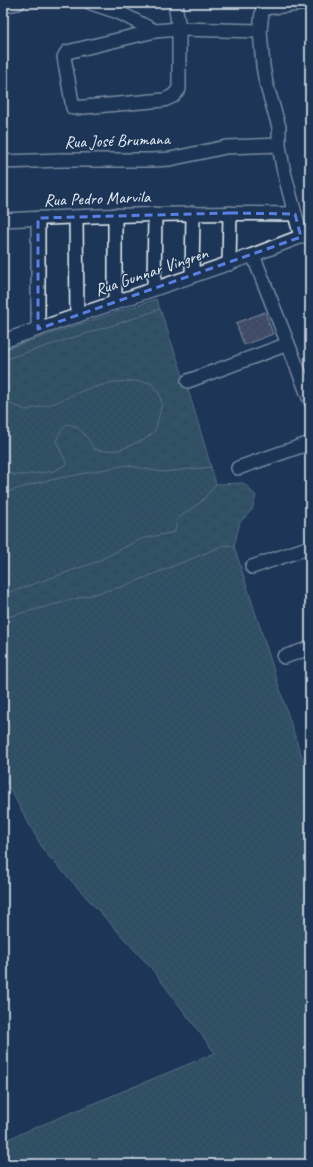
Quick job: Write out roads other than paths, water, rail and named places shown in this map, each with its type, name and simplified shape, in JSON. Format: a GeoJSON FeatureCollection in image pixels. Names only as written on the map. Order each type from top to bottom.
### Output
{"type":"FeatureCollection","features":[{"type":"Feature","properties":{"kind":"street"},"geometry":{"type":"LineString","coordinates":[[3,6],[18,3]]}},
{"type":"Feature","properties":{"kind":"street"},"geometry":{"type":"LineString","coordinates":[[91,3],[118,12],[156,31]]}},
{"type":"Feature","properties":{"kind":"street"},"geometry":{"type":"LineString","coordinates":[[177,3],[176,10],[179,29],[179,89],[173,96],[164,100],[73,108],[64,57],[67,52],[156,31],[179,29],[260,31]]}},
{"type":"Feature","properties":{"kind":"street"},"geometry":{"type":"LineString","coordinates":[[306,235],[294,214],[283,168],[279,145],[279,126],[266,83],[260,31],[263,6],[310,3]]}},
{"type":"Feature","properties":{"kind":"street","name":"Rua José Brumana"},"geometry":{"type":"LineString","coordinates":[[3,162],[61,160],[152,160],[226,147],[279,145]]}},
{"type":"Feature","properties":{"kind":"street"},"geometry":{"type":"LineString","coordinates":[[192,276],[193,213]]}},
{"type":"Feature","properties":{"kind":"street","name":"Rua Pedro Marvila"},"geometry":{"type":"LineString","coordinates":[[3,220],[193,213],[294,214]]}},
{"type":"Feature","properties":{"kind":"street"},"geometry":{"type":"LineString","coordinates":[[229,264],[230,213]]}},
{"type":"Feature","properties":{"kind":"street"},"geometry":{"type":"LineString","coordinates":[[154,288],[155,214]]}},
{"type":"Feature","properties":{"kind":"street"},"geometry":{"type":"LineString","coordinates":[[115,215],[115,303]]}},
{"type":"Feature","properties":{"kind":"street"},"geometry":{"type":"LineString","coordinates":[[76,217],[77,316]]}},
{"type":"Feature","properties":{"kind":"street"},"geometry":{"type":"LineString","coordinates":[[38,218],[38,329]]}},
{"type":"Feature","properties":{"kind":"street","name":"Rua Gunnar Vingren"},"geometry":{"type":"LineString","coordinates":[[3,341],[115,303],[154,288],[229,264],[306,235]]}},
{"type":"Feature","properties":{"kind":"street"},"geometry":{"type":"LineString","coordinates":[[252,255],[310,400]]}},
{"type":"Feature","properties":{"kind":"street"},"geometry":{"type":"LineString","coordinates":[[188,381],[288,344]]}},
{"type":"Feature","properties":{"kind":"street"},"geometry":{"type":"LineString","coordinates":[[238,468],[310,443]]}},
{"type":"Feature","properties":{"kind":"street"},"geometry":{"type":"LineString","coordinates":[[252,567],[310,547]]}},
{"type":"Feature","properties":{"kind":"street"},"geometry":{"type":"LineString","coordinates":[[284,657],[310,648]]}}]}
